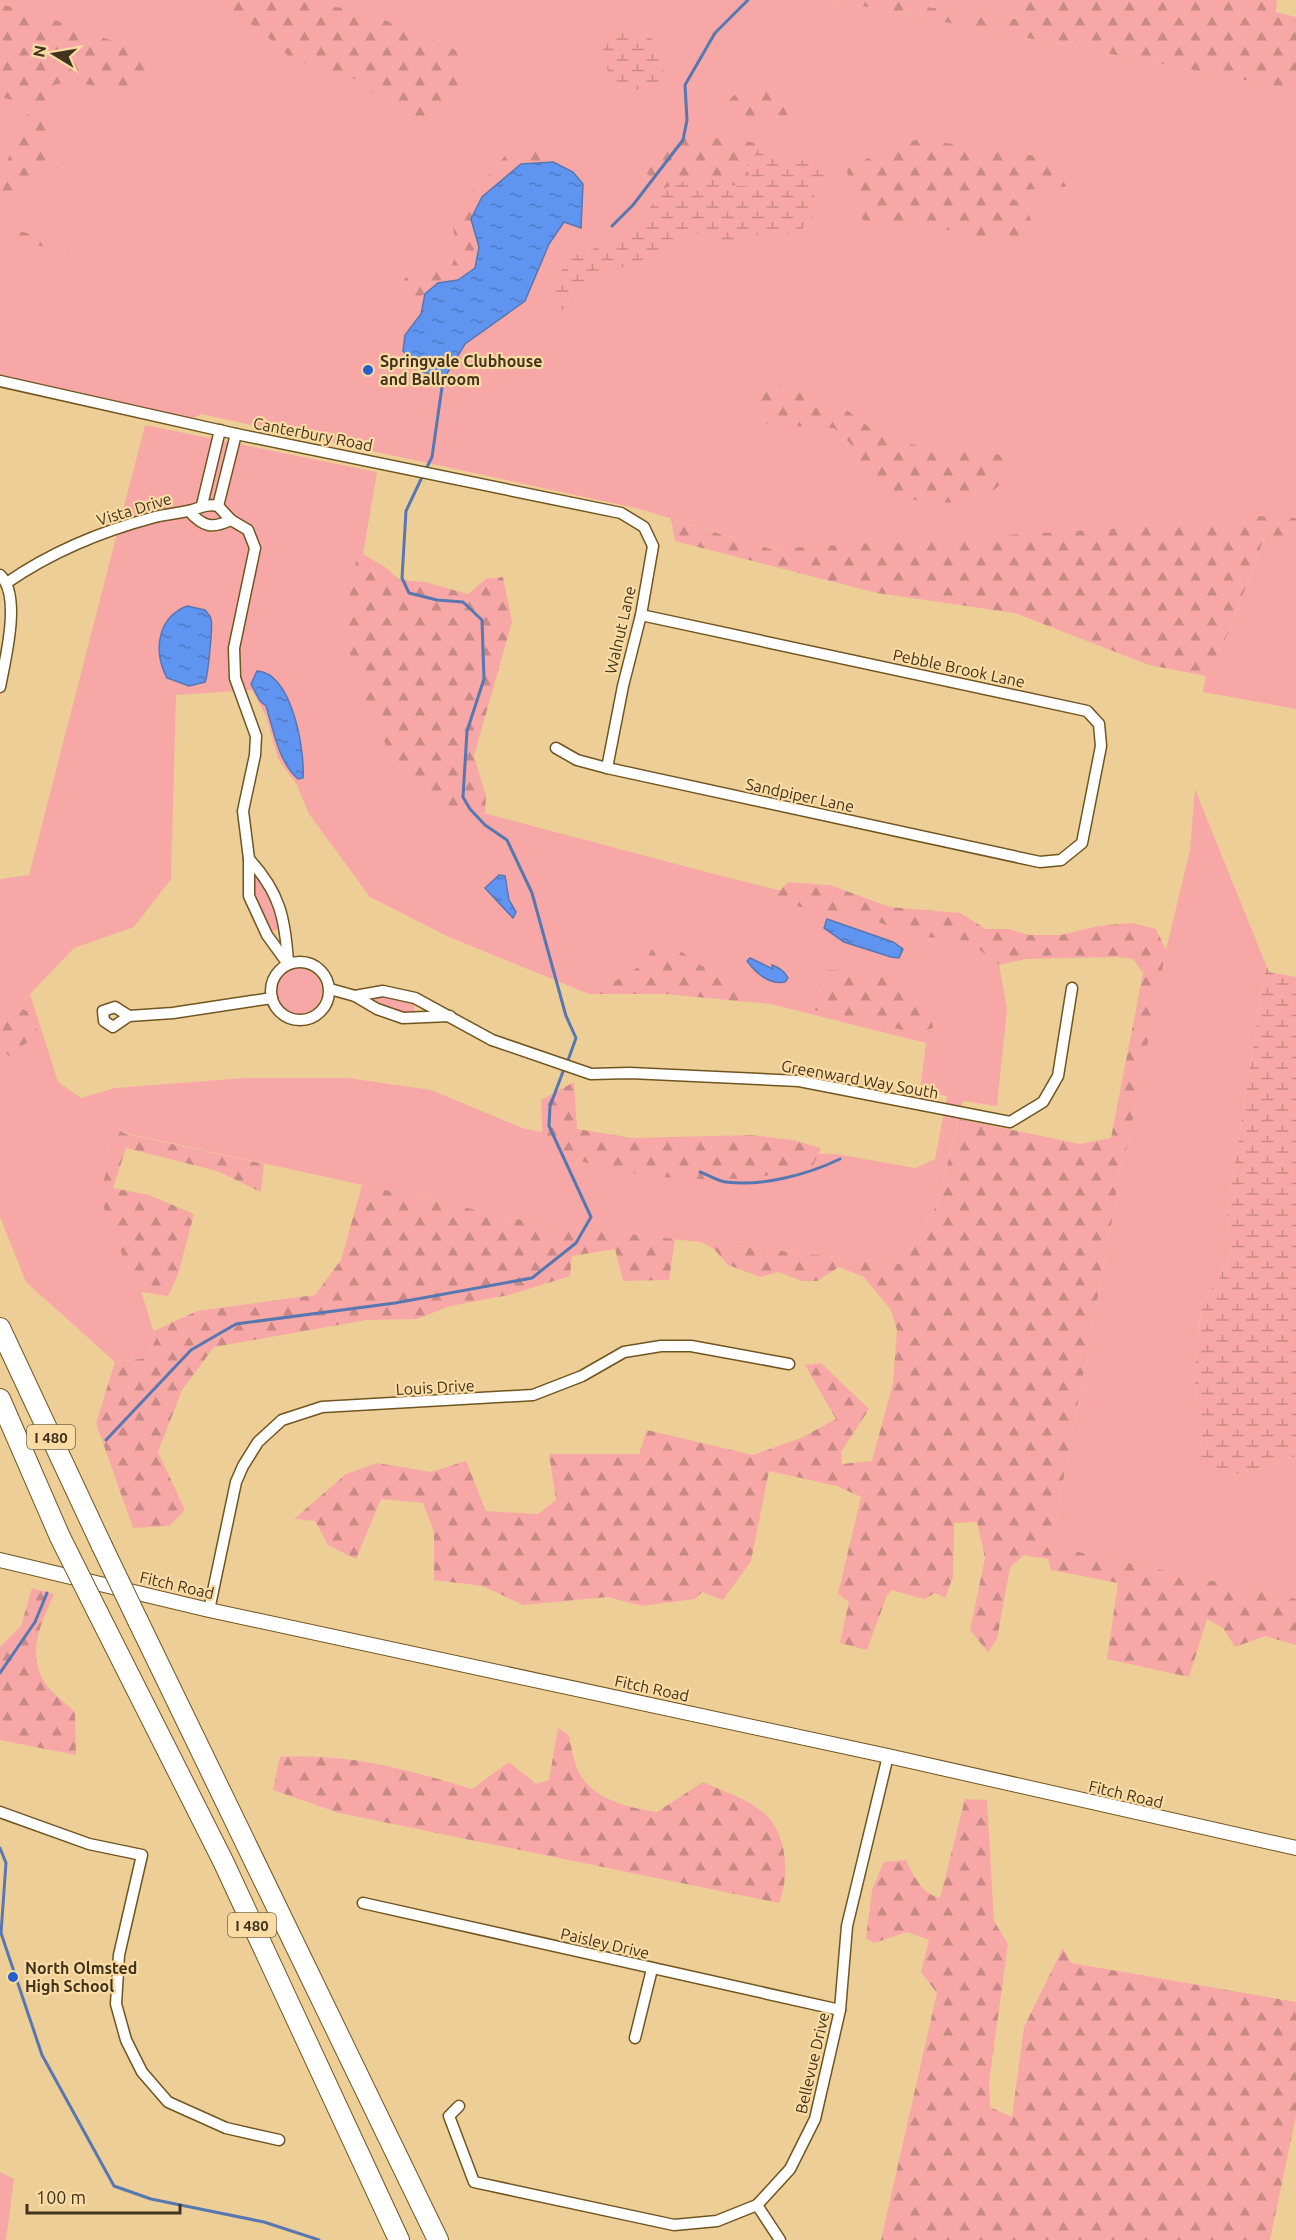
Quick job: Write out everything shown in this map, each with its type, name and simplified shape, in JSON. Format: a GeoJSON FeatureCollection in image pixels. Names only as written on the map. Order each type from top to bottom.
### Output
{"type":"FeatureCollection","features":[{"type":"Feature","properties":{"kind":"highway","name":"I 480"},"geometry":{"type":"LineString","coordinates":[[0,1328],[102,1546],[438,2240]]}},
{"type":"Feature","properties":{"kind":"highway","name":"I 480"},"geometry":{"type":"LineString","coordinates":[[0,1399],[60,1537],[223,1861],[399,2240]]}},
{"type":"Feature","properties":{"kind":"street","name":"Canterbury Road"},"geometry":{"type":"LineString","coordinates":[[0,381],[236,434],[441,474],[621,513]]}},
{"type":"Feature","properties":{"kind":"street"},"geometry":{"type":"LineString","coordinates":[[220,430],[202,505],[218,506],[231,520],[248,530],[255,548],[234,648],[235,678],[256,736],[243,811],[249,859],[249,896],[267,935],[288,964]]}},
{"type":"Feature","properties":{"kind":"street"},"geometry":{"type":"LineString","coordinates":[[218,506],[236,434]]}},
{"type":"Feature","properties":{"kind":"street","name":"Vista Drive"},"geometry":{"type":"LineString","coordinates":[[4,579],[70,545],[153,518],[182,510],[189,511],[202,505]]}},
{"type":"Feature","properties":{"kind":"street"},"geometry":{"type":"LineString","coordinates":[[189,511],[199,523],[207,526],[220,525],[231,520]]}},
{"type":"Feature","properties":{"kind":"street","name":"Walnut Lane"},"geometry":{"type":"LineString","coordinates":[[607,768],[623,686],[641,615],[653,546],[644,528],[621,513]]}},
{"type":"Feature","properties":{"kind":"street"},"geometry":{"type":"LineString","coordinates":[[0,687],[12,604],[4,579]]}},
{"type":"Feature","properties":{"kind":"street","name":"Pebble Brook Lane"},"geometry":{"type":"LineString","coordinates":[[641,615],[1088,711],[1099,724],[1101,746],[1082,843],[1061,860],[1040,862]]}},
{"type":"Feature","properties":{"kind":"street","name":"Sandpiper Lane"},"geometry":{"type":"LineString","coordinates":[[556,748],[577,760],[607,768],[1040,862]]}},
{"type":"Feature","properties":{"kind":"street"},"geometry":{"type":"LineString","coordinates":[[249,859],[267,879],[279,903],[285,928],[288,964]]}},
{"type":"Feature","properties":{"kind":"street"},"geometry":{"type":"LineString","coordinates":[[297,961],[315,965],[323,971],[330,989],[325,1007],[310,1019],[290,1019],[275,1007],[272,998],[273,978],[288,964],[297,961]]}},
{"type":"Feature","properties":{"kind":"street","name":"Greenward Way South"},"geometry":{"type":"LineString","coordinates":[[355,996],[383,991],[415,998],[492,1040],[591,1074],[640,1073],[799,1081],[1010,1122],[1043,1102],[1058,1076],[1072,988]]}},
{"type":"Feature","properties":{"kind":"street","name":"Greenward Way South"},"geometry":{"type":"LineString","coordinates":[[330,989],[355,996],[377,1009],[404,1018],[450,1016]]}},
{"type":"Feature","properties":{"kind":"street"},"geometry":{"type":"LineString","coordinates":[[129,1016],[192,1011],[272,998]]}},
{"type":"Feature","properties":{"kind":"street","name":"Louis Drive"},"geometry":{"type":"LineString","coordinates":[[210,1610],[236,1482],[258,1442],[282,1420],[322,1407],[533,1395],[582,1376],[624,1352],[661,1346],[692,1346],[789,1364]]}},
{"type":"Feature","properties":{"kind":"street","name":"Fitch Road"},"geometry":{"type":"LineString","coordinates":[[0,1560],[210,1610],[888,1756],[1296,1848]]}},
{"type":"Feature","properties":{"kind":"street","name":"Bellevue Drive"},"geometry":{"type":"LineString","coordinates":[[459,2106],[449,2116],[474,2182],[674,2225],[717,2221],[757,2205],[790,2169],[815,2119],[840,2010],[847,1926],[888,1756]]}},
{"type":"Feature","properties":{"kind":"street"},"geometry":{"type":"LineString","coordinates":[[0,1812],[89,1844],[142,1855],[119,1955],[116,2004],[126,2040],[142,2072],[168,2102],[226,2128],[279,2140]]}},
{"type":"Feature","properties":{"kind":"street","name":"Paisley Drive"},"geometry":{"type":"LineString","coordinates":[[363,1903],[840,2010]]}},
{"type":"Feature","properties":{"kind":"street"},"geometry":{"type":"LineString","coordinates":[[635,2038],[652,1969]]}},
{"type":"Feature","properties":{"kind":"street"},"geometry":{"type":"LineString","coordinates":[[757,2205],[780,2240]]}},
{"type":"Feature","properties":{"kind":"green space"},"geometry":{"type":"Polygon","coordinates":[[[0,0],[831,0],[1296,90],[1296,530],[1252,521],[770,549],[640,509],[201,414],[194,418],[0,376],[0,97],[33,105],[64,35],[0,3],[0,0]]]}},
{"type":"Feature","properties":{"kind":"green space"},"geometry":{"type":"Polygon","coordinates":[[[214,0],[313,4],[370,15],[460,52],[461,69],[458,87],[444,108],[430,115],[409,119],[375,97],[357,80],[292,59],[261,31],[214,0]]]}},
{"type":"Feature","properties":{"kind":"green space"},"geometry":{"type":"Polygon","coordinates":[[[831,0],[901,0],[927,7],[1023,20],[1026,0],[1277,0],[1276,12],[1296,17],[1296,90],[831,0]]]}},
{"type":"Feature","properties":{"kind":"green space"},"geometry":{"type":"Polygon","coordinates":[[[901,0],[1026,0],[1023,20],[927,7],[901,0]]]}},
{"type":"Feature","properties":{"kind":"green space"},"geometry":{"type":"Polygon","coordinates":[[[0,4],[41,15],[132,48],[146,63],[145,89],[135,92],[113,91],[78,83],[54,85],[56,99],[45,124],[58,167],[9,202],[0,216],[0,177],[32,105],[0,97],[0,4]]]}},
{"type":"Feature","properties":{"kind":"green space"},"geometry":{"type":"Polygon","coordinates":[[[626,29],[649,37],[661,50],[664,68],[660,91],[624,86],[607,70],[609,58],[601,45],[626,29]]]}},
{"type":"Feature","properties":{"kind":"green space"},"geometry":{"type":"Polygon","coordinates":[[[758,86],[786,98],[792,112],[786,116],[761,113],[746,125],[726,120],[722,113],[732,97],[740,91],[758,86]]]}},
{"type":"Feature","properties":{"kind":"green space"},"geometry":{"type":"Polygon","coordinates":[[[672,134],[762,144],[752,155],[754,187],[731,185],[708,176],[663,189],[643,170],[652,151],[672,134]]]}},
{"type":"Feature","properties":{"kind":"green space"},"geometry":{"type":"Polygon","coordinates":[[[919,139],[1036,156],[1074,167],[1073,186],[999,192],[1025,205],[1032,223],[1022,247],[949,230],[865,223],[850,196],[847,169],[890,147],[919,139]]]}},
{"type":"Feature","properties":{"kind":"green space"},"geometry":{"type":"Polygon","coordinates":[[[762,144],[774,158],[796,159],[827,166],[829,172],[814,199],[813,220],[792,233],[764,234],[727,245],[700,232],[652,256],[597,277],[578,292],[566,309],[555,310],[554,281],[572,256],[602,246],[636,228],[663,189],[681,182],[708,176],[731,185],[753,187],[746,167],[762,144]]]}},
{"type":"Feature","properties":{"kind":"green space"},"geometry":{"type":"Polygon","coordinates":[[[512,147],[540,147],[559,153],[557,164],[553,162],[521,165],[471,219],[479,247],[475,268],[458,280],[438,283],[417,298],[405,297],[403,281],[413,269],[425,271],[450,268],[457,254],[452,218],[455,207],[492,172],[512,147]]]}},
{"type":"Feature","properties":{"kind":"green space"},"geometry":{"type":"Polygon","coordinates":[[[0,222],[1,226],[68,244],[69,252],[0,237],[0,222]]]}},
{"type":"Feature","properties":{"kind":"green space"},"geometry":{"type":"Polygon","coordinates":[[[771,382],[848,411],[879,435],[930,449],[981,449],[1009,458],[1012,467],[1001,484],[986,495],[969,501],[930,502],[871,493],[857,450],[834,428],[759,422],[760,389],[771,382]]]}},
{"type":"Feature","properties":{"kind":"green space"},"geometry":{"type":"Polygon","coordinates":[[[145,425],[377,472],[351,625],[434,800],[714,874],[960,935],[999,965],[1007,1009],[997,1106],[963,1101],[937,1205],[900,1264],[545,1225],[120,1132],[109,1188],[156,1339],[147,1358],[115,1362],[26,1282],[0,1217],[0,879],[29,875],[145,425]],[[252,690],[176,695],[171,879],[134,927],[74,948],[30,994],[58,1082],[81,1098],[115,1088],[244,1078],[348,1078],[431,1090],[525,1129],[609,1144],[718,1152],[836,1154],[916,1168],[935,1159],[947,1096],[920,1091],[926,1043],[771,1004],[668,994],[589,994],[449,937],[370,897],[309,814],[297,785],[278,759],[266,716],[252,690]]]}},
{"type":"Feature","properties":{"kind":"green space"},"geometry":{"type":"Polygon","coordinates":[[[1255,516],[1296,518],[1296,541],[1265,535],[1229,632],[1206,676],[1149,665],[1015,613],[877,593],[675,541],[671,519],[770,549],[1242,521],[1255,516]]]}},
{"type":"Feature","properties":{"kind":"green space"},"geometry":{"type":"Polygon","coordinates":[[[1265,535],[1296,541],[1296,709],[1203,692],[1206,676],[1229,632],[1265,535]]]}},
{"type":"Feature","properties":{"kind":"green space"},"geometry":{"type":"Polygon","coordinates":[[[358,551],[385,567],[400,580],[425,582],[468,594],[486,579],[503,577],[512,622],[474,756],[486,796],[485,813],[432,805],[393,761],[361,688],[343,632],[358,551]]]}},
{"type":"Feature","properties":{"kind":"green space"},"geometry":{"type":"Polygon","coordinates":[[[1195,789],[1266,965],[1227,1213],[1231,1252],[1217,1283],[1202,1300],[1194,1379],[1202,1426],[1201,1457],[1214,1478],[1256,1470],[1296,1456],[1296,1599],[1051,1546],[1116,1201],[1116,1185],[1128,1143],[1160,975],[1190,850],[1195,789]]]}},
{"type":"Feature","properties":{"kind":"green space"},"geometry":{"type":"Polygon","coordinates":[[[253,873],[256,873],[270,893],[281,926],[275,931],[268,929],[255,897],[253,873]]]}},
{"type":"Feature","properties":{"kind":"green space"},"geometry":{"type":"Polygon","coordinates":[[[788,882],[830,885],[890,907],[960,913],[986,929],[1008,929],[1029,935],[1061,935],[1098,926],[1132,923],[1156,929],[1166,950],[1128,1143],[1116,1185],[1116,1200],[1051,1546],[1296,1599],[1296,1645],[1265,1636],[1235,1647],[1223,1628],[1207,1619],[1189,1677],[1107,1659],[1118,1583],[1051,1570],[1048,1559],[1023,1555],[1010,1568],[997,1639],[988,1652],[970,1630],[985,1558],[977,1522],[954,1523],[953,1577],[945,1598],[935,1593],[924,1599],[892,1590],[887,1595],[867,1650],[840,1643],[849,1602],[838,1594],[861,1497],[837,1486],[769,1471],[751,1561],[723,1600],[702,1592],[695,1599],[641,1606],[608,1597],[523,1605],[483,1586],[434,1580],[434,1532],[423,1503],[381,1499],[356,1559],[328,1545],[315,1521],[294,1519],[346,1474],[377,1463],[431,1472],[466,1461],[486,1511],[538,1514],[556,1500],[549,1454],[639,1454],[647,1430],[753,1455],[801,1438],[836,1419],[805,1365],[821,1363],[869,1409],[841,1452],[842,1464],[872,1461],[893,1383],[897,1330],[891,1310],[864,1277],[839,1267],[817,1281],[802,1281],[778,1272],[760,1277],[728,1265],[714,1249],[701,1242],[900,1264],[937,1205],[959,1119],[1080,1144],[1111,1138],[1143,973],[1133,959],[1118,957],[1026,959],[999,965],[968,941],[926,937],[877,922],[771,901],[788,882]]]}},
{"type":"Feature","properties":{"kind":"green space"},"geometry":{"type":"Polygon","coordinates":[[[671,943],[697,964],[711,969],[735,971],[744,982],[748,1002],[668,994],[589,994],[591,979],[610,984],[645,963],[651,950],[671,943]]]}},
{"type":"Feature","properties":{"kind":"green space"},"geometry":{"type":"Polygon","coordinates":[[[1266,965],[1269,972],[1296,977],[1296,1456],[1256,1470],[1214,1478],[1201,1457],[1202,1426],[1194,1379],[1202,1300],[1217,1283],[1231,1252],[1227,1213],[1266,965]]]}},
{"type":"Feature","properties":{"kind":"green space"},"geometry":{"type":"Polygon","coordinates":[[[299,968],[308,969],[315,975],[321,982],[321,1000],[315,1007],[308,1013],[299,1014],[290,1013],[283,1007],[277,1000],[276,991],[277,982],[283,975],[290,969],[299,968]]]}},
{"type":"Feature","properties":{"kind":"green space"},"geometry":{"type":"Polygon","coordinates":[[[826,970],[877,976],[915,987],[927,1000],[933,1028],[916,1033],[815,1010],[820,985],[826,970]]]}},
{"type":"Feature","properties":{"kind":"green space"},"geometry":{"type":"Polygon","coordinates":[[[367,995],[383,995],[413,1002],[415,1011],[409,1015],[373,1005],[367,995]]]}},
{"type":"Feature","properties":{"kind":"green space"},"geometry":{"type":"Polygon","coordinates":[[[0,1000],[29,1012],[40,1036],[23,1045],[16,1059],[0,1051],[0,1000]]]}},
{"type":"Feature","properties":{"kind":"green space"},"geometry":{"type":"Polygon","coordinates":[[[574,1082],[577,1129],[632,1138],[752,1135],[792,1140],[821,1148],[813,1165],[788,1172],[732,1179],[643,1175],[591,1164],[543,1147],[541,1100],[574,1082]]]}},
{"type":"Feature","properties":{"kind":"green space"},"geometry":{"type":"Polygon","coordinates":[[[116,1129],[126,1134],[264,1164],[261,1192],[217,1171],[126,1148],[113,1188],[149,1195],[194,1214],[178,1275],[168,1296],[134,1291],[119,1245],[108,1228],[101,1193],[116,1129]]]}},
{"type":"Feature","properties":{"kind":"green space"},"geometry":{"type":"Polygon","coordinates":[[[362,1185],[545,1225],[675,1239],[669,1280],[623,1281],[615,1249],[572,1256],[570,1276],[509,1295],[450,1306],[417,1319],[367,1320],[214,1347],[182,1390],[158,1452],[185,1510],[169,1526],[133,1528],[96,1423],[115,1362],[147,1358],[156,1339],[154,1331],[197,1311],[315,1295],[341,1260],[362,1185]]]}},
{"type":"Feature","properties":{"kind":"green space"},"geometry":{"type":"Polygon","coordinates":[[[32,1588],[54,1594],[40,1627],[36,1649],[37,1660],[45,1683],[75,1713],[76,1755],[0,1740],[0,1647],[21,1626],[32,1588]]]}},
{"type":"Feature","properties":{"kind":"green space"},"geometry":{"type":"Polygon","coordinates":[[[558,1728],[569,1735],[572,1752],[583,1779],[600,1794],[611,1800],[634,1808],[657,1812],[703,1782],[755,1806],[769,1818],[775,1827],[783,1848],[785,1871],[779,1903],[339,1813],[273,1790],[280,1757],[304,1756],[377,1764],[472,1789],[509,1762],[536,1784],[549,1780],[558,1728]]]}},
{"type":"Feature","properties":{"kind":"green space"},"geometry":{"type":"Polygon","coordinates":[[[965,1799],[987,1800],[994,1921],[1008,1944],[989,2082],[990,2107],[1012,2117],[1024,2027],[1063,1948],[1071,1963],[1296,2002],[1296,2116],[1270,2240],[881,2240],[937,1993],[921,1972],[929,1940],[907,1932],[874,1943],[866,1938],[872,1890],[884,1862],[906,1860],[923,1888],[940,1898],[965,1799]]]}},
{"type":"Feature","properties":{"kind":"green space"},"geometry":{"type":"Polygon","coordinates":[[[0,2172],[14,2179],[6,2240],[0,2240],[0,2172]]]}},
{"type":"Feature","properties":{"kind":"water"},"geometry":{"type":"Polygon","coordinates":[[[553,162],[573,172],[583,184],[581,228],[564,222],[549,244],[525,301],[465,344],[443,380],[421,371],[403,351],[405,335],[421,314],[425,294],[438,283],[458,280],[475,268],[479,247],[471,219],[482,197],[521,164],[553,162]]]}},
{"type":"Feature","properties":{"kind":"water"},"geometry":{"type":"Polygon","coordinates":[[[187,606],[205,610],[211,619],[209,661],[205,682],[189,686],[167,678],[159,647],[160,636],[169,619],[177,611],[187,606]]]}},
{"type":"Feature","properties":{"kind":"water"},"geometry":{"type":"Polygon","coordinates":[[[257,671],[269,675],[287,698],[299,732],[303,778],[298,779],[291,772],[281,755],[266,706],[260,701],[251,684],[257,671]]]}},
{"type":"Feature","properties":{"kind":"water"},"geometry":{"type":"Polygon","coordinates":[[[499,875],[505,876],[509,900],[516,912],[513,918],[485,888],[499,875]]]}},
{"type":"Feature","properties":{"kind":"water"},"geometry":{"type":"Polygon","coordinates":[[[827,919],[893,942],[903,949],[899,958],[844,942],[824,928],[827,919]]]}},
{"type":"Feature","properties":{"kind":"water"},"geometry":{"type":"Polygon","coordinates":[[[750,958],[773,969],[772,965],[779,968],[788,978],[785,982],[768,980],[747,961],[750,958]]]}},
{"type":"Feature","properties":{"kind":"waterway"},"geometry":{"type":"LineString","coordinates":[[612,226],[633,205],[683,140],[687,120],[685,85],[715,33],[748,0]]}},
{"type":"Feature","properties":{"kind":"waterway"},"geometry":{"type":"LineString","coordinates":[[426,469],[432,457],[443,380]]}},
{"type":"Feature","properties":{"kind":"waterway"},"geometry":{"type":"LineString","coordinates":[[423,475],[406,511],[402,578],[409,593],[437,600],[463,602],[482,620],[484,679],[467,731],[463,797],[470,809],[485,825],[507,840],[532,893],[566,1016],[576,1038],[567,1063]]}},
{"type":"Feature","properties":{"kind":"waterway"},"geometry":{"type":"LineString","coordinates":[[106,1440],[191,1350],[236,1324],[395,1303],[532,1278],[576,1243],[591,1217],[549,1126],[550,1106],[564,1069]]}},
{"type":"Feature","properties":{"kind":"waterway"},"geometry":{"type":"LineString","coordinates":[[700,1172],[723,1181],[755,1183],[800,1174],[840,1159]]}},
{"type":"Feature","properties":{"kind":"waterway"},"geometry":{"type":"LineString","coordinates":[[0,1673],[35,1622],[47,1593]]}},
{"type":"Feature","properties":{"kind":"waterway"},"geometry":{"type":"LineString","coordinates":[[0,1848],[6,1863],[1,1933],[42,2055],[114,2186],[151,2199],[264,2222],[319,2240]]}},
{"type":"Feature","properties":{"kind":"place","name":"Springvale Clubhouse and Ballroom"},"geometry":{"type":"Point","coordinates":[368,370]}},
{"type":"Feature","properties":{"kind":"place","name":"North Olmsted High School"},"geometry":{"type":"Point","coordinates":[13,1977]}}]}
